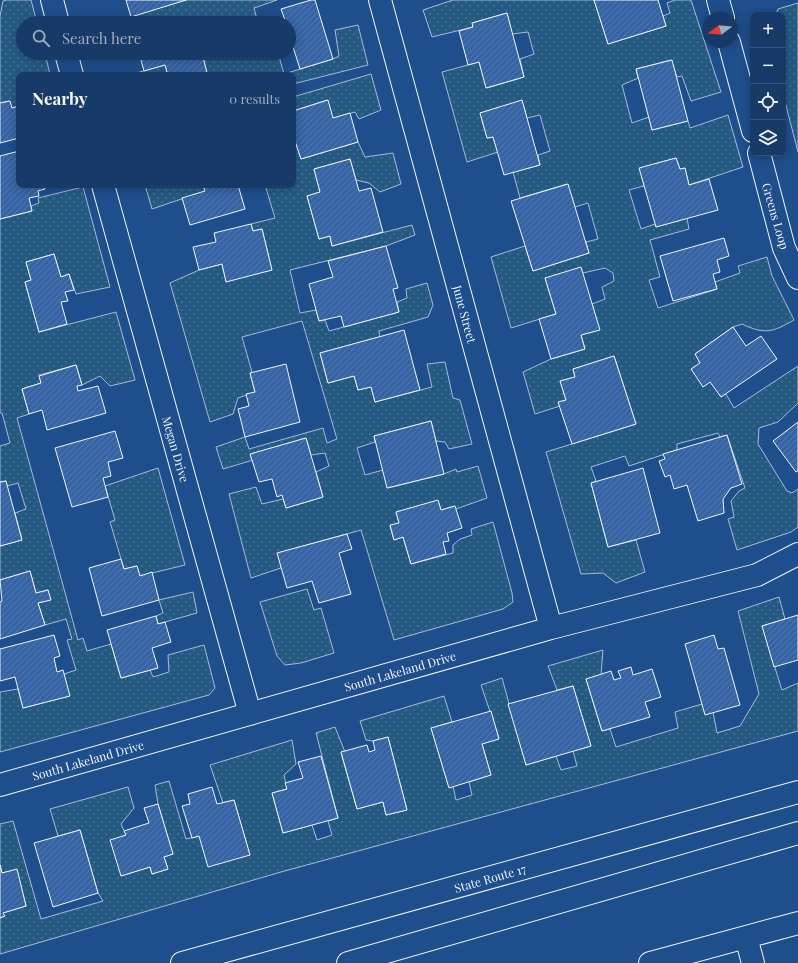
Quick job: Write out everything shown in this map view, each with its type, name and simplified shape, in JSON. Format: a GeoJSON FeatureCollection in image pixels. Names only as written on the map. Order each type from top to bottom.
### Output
{"type":"FeatureCollection","features":[{"type":"Feature","properties":{"kind":"main road"},"geometry":{"type":"LineString","coordinates":[[52,0],[56,16]]}},
{"type":"Feature","properties":{"kind":"main road","name":"June Street"},"geometry":{"type":"LineString","coordinates":[[380,0],[551,628]]}},
{"type":"Feature","properties":{"kind":"main road"},"geometry":{"type":"LineString","coordinates":[[718,0],[721,12]]}},
{"type":"Feature","properties":{"kind":"main road"},"geometry":{"type":"LineString","coordinates":[[731,48],[750,120]]}},
{"type":"Feature","properties":{"kind":"main road"},"geometry":{"type":"LineString","coordinates":[[68,60],[71,72]]}},
{"type":"Feature","properties":{"kind":"main road","name":"Greens Loop"},"geometry":{"type":"LineString","coordinates":[[760,156],[784,248],[798,278]]}},
{"type":"Feature","properties":{"kind":"main road","name":"Megan Drive"},"geometry":{"type":"LineString","coordinates":[[104,188],[250,714]]}},
{"type":"Feature","properties":{"kind":"main road","name":"South Lakeland Drive"},"geometry":{"type":"LineString","coordinates":[[0,785],[551,628],[757,575],[798,554]]}},
{"type":"Feature","properties":{"kind":"main road","name":"State Route 17"},"geometry":{"type":"LineString","coordinates":[[182,963],[798,792]]}},
{"type":"Feature","properties":{"kind":"main road"},"geometry":{"type":"LineString","coordinates":[[348,963],[798,833]]}},
{"type":"Feature","properties":{"kind":"main road"},"geometry":{"type":"LineString","coordinates":[[650,963],[798,923]]}},
{"type":"Feature","properties":{"kind":"main road"},"geometry":{"type":"LineString","coordinates":[[746,937],[753,963]]}},
{"type":"Feature","properties":{"kind":"shaded area"},"geometry":{"type":"Polygon","coordinates":[[[31,0],[35,16],[16,16],[16,60],[47,60],[49,72],[16,72],[16,107],[12,108],[9,101],[0,103],[0,16],[3,1],[31,0]]]}},
{"type":"Feature","properties":{"kind":"shaded area"},"geometry":{"type":"Polygon","coordinates":[[[186,0],[277,0],[254,8],[256,16],[131,16],[186,0]]]}},
{"type":"Feature","properties":{"kind":"shaded area"},"geometry":{"type":"Polygon","coordinates":[[[453,0],[594,0],[608,44],[666,26],[663,16],[670,13],[667,3],[675,0],[691,0],[702,34],[702,48],[707,48],[721,92],[691,101],[682,76],[677,77],[671,60],[636,69],[638,78],[622,85],[632,123],[649,117],[652,130],[688,121],[690,128],[728,115],[743,167],[689,185],[685,168],[680,169],[676,158],[640,168],[644,186],[629,190],[641,229],[655,224],[656,227],[687,218],[689,229],[650,240],[660,277],[649,280],[658,308],[717,289],[715,282],[740,273],[738,266],[767,257],[772,276],[794,320],[769,331],[757,330],[742,324],[733,327],[695,354],[721,397],[726,394],[734,408],[798,366],[798,403],[778,422],[759,428],[758,444],[787,491],[792,493],[798,489],[798,527],[791,532],[737,550],[728,519],[734,517],[731,501],[739,491],[745,488],[727,435],[720,437],[718,433],[677,444],[677,450],[629,466],[625,456],[591,467],[596,481],[591,483],[608,547],[636,540],[645,572],[616,583],[603,573],[581,574],[546,452],[636,424],[614,356],[573,369],[575,377],[560,381],[566,400],[559,402],[560,406],[535,414],[523,372],[551,359],[585,349],[581,335],[599,330],[592,304],[605,299],[602,287],[614,281],[613,273],[605,268],[583,273],[545,278],[556,314],[511,328],[491,257],[525,246],[533,271],[589,253],[586,242],[598,239],[588,203],[575,207],[567,184],[520,198],[513,172],[540,165],[538,155],[550,151],[540,115],[527,118],[522,101],[480,113],[487,138],[493,137],[498,152],[467,162],[442,72],[479,62],[487,88],[524,77],[520,59],[534,54],[528,32],[512,34],[507,13],[472,23],[473,27],[432,37],[423,10],[453,0]]]}},
{"type":"Feature","properties":{"kind":"shaded area"},"geometry":{"type":"Polygon","coordinates":[[[798,3],[798,152],[786,106],[786,12],[777,12],[778,9],[798,3]]]}},
{"type":"Feature","properties":{"kind":"shaded area"},"geometry":{"type":"Polygon","coordinates":[[[358,25],[368,65],[296,83],[296,72],[291,72],[339,56],[335,30],[358,25]]]}},
{"type":"Feature","properties":{"kind":"shaded area"},"geometry":{"type":"Polygon","coordinates":[[[204,60],[280,60],[283,72],[207,72],[204,60]]]}},
{"type":"Feature","properties":{"kind":"shaded area"},"geometry":{"type":"Polygon","coordinates":[[[165,65],[167,72],[140,72],[165,65]]]}},
{"type":"Feature","properties":{"kind":"shaded area"},"geometry":{"type":"Polygon","coordinates":[[[371,74],[381,110],[359,119],[355,112],[333,118],[327,100],[296,110],[296,96],[371,74]]]}},
{"type":"Feature","properties":{"kind":"shaded area"},"geometry":{"type":"Polygon","coordinates":[[[358,142],[365,157],[393,153],[401,184],[380,192],[369,183],[356,180],[350,159],[314,169],[320,192],[307,196],[319,239],[330,236],[332,246],[412,225],[415,235],[386,246],[290,270],[300,313],[316,310],[319,321],[325,320],[329,331],[399,312],[397,302],[407,298],[406,289],[427,283],[433,305],[428,317],[379,331],[380,337],[320,353],[328,383],[354,376],[358,390],[371,387],[375,402],[432,387],[427,364],[445,362],[453,398],[460,400],[472,444],[449,449],[445,442],[436,441],[431,421],[374,436],[375,442],[357,448],[365,475],[383,470],[388,488],[444,474],[456,469],[457,472],[478,466],[487,498],[456,509],[455,506],[441,510],[438,501],[396,512],[399,523],[390,526],[394,540],[403,537],[411,564],[453,553],[453,545],[460,539],[472,535],[471,529],[493,522],[512,593],[513,602],[503,609],[394,640],[361,530],[278,553],[281,568],[251,578],[229,494],[256,487],[262,504],[283,499],[286,508],[323,497],[316,472],[329,466],[325,453],[311,455],[306,438],[251,454],[253,460],[223,469],[216,447],[245,437],[249,449],[323,428],[327,443],[337,439],[302,321],[242,337],[252,372],[250,373],[255,392],[238,398],[233,414],[210,422],[170,283],[199,270],[222,264],[226,281],[272,270],[262,229],[253,231],[251,224],[275,218],[266,188],[296,188],[296,144],[301,159],[358,142]]]}},
{"type":"Feature","properties":{"kind":"shaded area"},"geometry":{"type":"Polygon","coordinates":[[[83,188],[110,287],[76,294],[69,274],[61,277],[54,254],[26,262],[31,280],[25,282],[39,332],[116,312],[135,380],[110,386],[100,376],[82,385],[76,365],[39,375],[41,383],[22,389],[29,414],[17,418],[78,640],[83,638],[87,651],[111,644],[121,678],[150,670],[153,677],[169,672],[168,655],[204,645],[215,688],[209,695],[0,752],[0,692],[18,689],[23,708],[69,696],[64,674],[76,670],[67,640],[72,639],[66,619],[45,625],[38,603],[50,600],[48,590],[36,593],[30,571],[0,580],[0,546],[22,540],[15,513],[26,509],[18,483],[7,486],[6,481],[0,482],[0,446],[10,443],[2,413],[0,413],[0,219],[32,211],[31,206],[39,203],[38,198],[83,188]]]}},
{"type":"Feature","properties":{"kind":"shaded area"},"geometry":{"type":"Polygon","coordinates":[[[146,188],[204,188],[205,191],[152,209],[146,188]]]}},
{"type":"Feature","properties":{"kind":"shaded area"},"geometry":{"type":"Polygon","coordinates":[[[158,468],[185,565],[140,576],[137,566],[124,569],[110,522],[115,520],[105,486],[158,468]]]}},
{"type":"Feature","properties":{"kind":"shaded area"},"geometry":{"type":"Polygon","coordinates":[[[307,589],[314,610],[321,608],[334,653],[301,663],[285,665],[277,656],[260,602],[307,589]]]}},
{"type":"Feature","properties":{"kind":"shaded area"},"geometry":{"type":"Polygon","coordinates":[[[193,592],[197,613],[158,624],[156,616],[163,613],[159,600],[193,592]]]}},
{"type":"Feature","properties":{"kind":"shaded area"},"geometry":{"type":"Polygon","coordinates":[[[779,597],[785,619],[762,626],[782,690],[798,683],[798,731],[281,872],[0,954],[0,918],[4,916],[3,913],[26,906],[17,870],[2,873],[0,865],[0,824],[13,821],[41,919],[103,901],[98,893],[80,830],[58,836],[50,809],[128,787],[134,808],[121,824],[126,835],[121,876],[150,867],[152,874],[168,869],[164,857],[173,854],[158,804],[155,785],[169,781],[186,839],[199,836],[250,855],[234,800],[223,803],[210,765],[292,740],[296,764],[284,775],[287,789],[272,793],[283,833],[312,825],[317,840],[332,835],[328,821],[338,818],[316,733],[335,727],[345,752],[341,753],[357,809],[383,802],[386,815],[407,810],[388,737],[373,741],[366,740],[360,721],[444,696],[452,722],[431,728],[449,787],[453,786],[456,800],[472,795],[469,782],[491,775],[482,744],[499,738],[481,685],[502,678],[526,765],[556,756],[561,770],[577,766],[573,751],[591,746],[573,686],[557,690],[548,666],[603,650],[601,675],[586,679],[602,731],[610,729],[616,747],[678,728],[675,712],[702,704],[713,712],[717,733],[740,726],[759,694],[738,611],[779,597]]]}},
{"type":"Feature","properties":{"kind":"building"},"geometry":{"type":"Polygon","coordinates":[[[126,0],[186,0],[134,16],[131,16],[126,0]]]}},
{"type":"Feature","properties":{"kind":"building"},"geometry":{"type":"Polygon","coordinates":[[[315,0],[333,59],[300,69],[296,56],[296,16],[284,16],[281,9],[315,0]]]}},
{"type":"Feature","properties":{"kind":"building"},"geometry":{"type":"Polygon","coordinates":[[[594,0],[658,0],[666,26],[608,44],[594,0]]]}},
{"type":"Feature","properties":{"kind":"building"},"geometry":{"type":"Polygon","coordinates":[[[507,13],[524,77],[486,88],[479,62],[468,65],[459,31],[473,27],[472,23],[507,13]]]}},
{"type":"Feature","properties":{"kind":"building"},"geometry":{"type":"Polygon","coordinates":[[[141,60],[204,60],[207,72],[167,72],[165,65],[144,71],[141,60]]]}},
{"type":"Feature","properties":{"kind":"building"},"geometry":{"type":"Polygon","coordinates":[[[672,60],[688,121],[652,130],[636,69],[672,60]]]}},
{"type":"Feature","properties":{"kind":"building"},"geometry":{"type":"Polygon","coordinates":[[[328,100],[333,118],[350,113],[358,142],[301,159],[296,144],[296,110],[328,100]]]}},
{"type":"Feature","properties":{"kind":"building"},"geometry":{"type":"Polygon","coordinates":[[[522,100],[540,165],[504,175],[493,137],[487,138],[480,113],[522,100]]]}},
{"type":"Feature","properties":{"kind":"building"},"geometry":{"type":"Polygon","coordinates":[[[10,101],[12,108],[16,107],[16,139],[0,143],[0,103],[10,101]]]}},
{"type":"Feature","properties":{"kind":"building"},"geometry":{"type":"Polygon","coordinates":[[[16,152],[16,188],[45,188],[38,191],[39,196],[29,198],[32,211],[0,219],[0,156],[16,152]]]}},
{"type":"Feature","properties":{"kind":"building"},"geometry":{"type":"Polygon","coordinates":[[[676,158],[680,169],[685,168],[689,185],[709,179],[718,210],[656,227],[639,168],[676,158]]]}},
{"type":"Feature","properties":{"kind":"building"},"geometry":{"type":"Polygon","coordinates":[[[350,159],[359,191],[371,188],[383,232],[332,246],[330,236],[319,239],[307,196],[320,192],[314,169],[350,159]]]}},
{"type":"Feature","properties":{"kind":"building"},"geometry":{"type":"Polygon","coordinates":[[[568,184],[589,253],[533,271],[511,201],[568,184]]]}},
{"type":"Feature","properties":{"kind":"building"},"geometry":{"type":"Polygon","coordinates":[[[204,188],[239,188],[245,209],[190,225],[182,198],[205,191],[204,188]]]}},
{"type":"Feature","properties":{"kind":"building"},"geometry":{"type":"Polygon","coordinates":[[[251,224],[253,231],[262,229],[272,270],[226,282],[222,264],[199,270],[193,247],[216,242],[214,233],[251,224]]]}},
{"type":"Feature","properties":{"kind":"building"},"geometry":{"type":"Polygon","coordinates":[[[724,238],[729,256],[717,260],[720,272],[713,274],[717,289],[673,301],[660,256],[724,238]]]}},
{"type":"Feature","properties":{"kind":"building"},"geometry":{"type":"Polygon","coordinates":[[[386,246],[398,288],[393,289],[399,312],[344,327],[341,316],[319,321],[309,284],[333,277],[328,261],[386,246]]]}},
{"type":"Feature","properties":{"kind":"building"},"geometry":{"type":"Polygon","coordinates":[[[54,254],[61,277],[69,274],[74,290],[65,292],[68,301],[61,302],[67,324],[39,332],[25,282],[31,280],[26,262],[54,254]]]}},
{"type":"Feature","properties":{"kind":"building"},"geometry":{"type":"Polygon","coordinates":[[[581,267],[600,330],[581,335],[585,349],[551,359],[539,319],[556,314],[545,278],[581,267]]]}},
{"type":"Feature","properties":{"kind":"building"},"geometry":{"type":"Polygon","coordinates":[[[733,327],[746,346],[761,336],[777,359],[721,397],[710,382],[703,387],[691,369],[700,363],[695,354],[733,327]]]}},
{"type":"Feature","properties":{"kind":"building"},"geometry":{"type":"Polygon","coordinates":[[[404,330],[420,390],[375,402],[371,387],[358,390],[354,376],[328,383],[320,353],[404,330]]]}},
{"type":"Feature","properties":{"kind":"building"},"geometry":{"type":"Polygon","coordinates":[[[614,356],[636,424],[572,444],[558,402],[566,400],[560,381],[575,377],[573,369],[614,356]]]}},
{"type":"Feature","properties":{"kind":"building"},"geometry":{"type":"Polygon","coordinates":[[[286,364],[300,422],[245,437],[238,409],[249,406],[246,394],[255,392],[250,373],[286,364]]]}},
{"type":"Feature","properties":{"kind":"building"},"geometry":{"type":"Polygon","coordinates":[[[76,365],[82,385],[77,386],[78,391],[98,386],[106,413],[47,430],[42,410],[29,414],[22,389],[41,383],[39,376],[76,365]]]}},
{"type":"Feature","properties":{"kind":"building"},"geometry":{"type":"Polygon","coordinates":[[[431,421],[444,474],[387,488],[374,436],[431,421]]]}},
{"type":"Feature","properties":{"kind":"building"},"geometry":{"type":"Polygon","coordinates":[[[798,422],[798,471],[796,472],[773,441],[798,422]]]}},
{"type":"Feature","properties":{"kind":"building"},"geometry":{"type":"Polygon","coordinates":[[[115,431],[123,458],[108,462],[111,476],[103,478],[108,497],[72,507],[55,448],[115,431]]]}},
{"type":"Feature","properties":{"kind":"building"},"geometry":{"type":"Polygon","coordinates":[[[727,435],[742,484],[731,488],[723,499],[724,513],[698,521],[687,485],[674,489],[670,475],[665,477],[659,461],[665,459],[663,454],[727,435]]]}},
{"type":"Feature","properties":{"kind":"building"},"geometry":{"type":"Polygon","coordinates":[[[306,438],[323,497],[286,508],[282,495],[277,497],[272,479],[259,482],[250,454],[306,438]]]}},
{"type":"Feature","properties":{"kind":"building"},"geometry":{"type":"Polygon","coordinates":[[[643,468],[660,533],[608,547],[591,483],[643,468]]]}},
{"type":"Feature","properties":{"kind":"building"},"geometry":{"type":"Polygon","coordinates":[[[6,481],[22,540],[0,546],[0,482],[6,481]]]}},
{"type":"Feature","properties":{"kind":"building"},"geometry":{"type":"Polygon","coordinates":[[[438,500],[441,510],[455,506],[462,528],[447,533],[449,541],[443,542],[446,554],[411,564],[403,537],[394,540],[390,525],[399,523],[396,512],[438,500]]]}},
{"type":"Feature","properties":{"kind":"building"},"geometry":{"type":"Polygon","coordinates":[[[347,534],[352,549],[339,553],[351,594],[319,603],[312,581],[287,588],[277,553],[347,534]]]}},
{"type":"Feature","properties":{"kind":"building"},"geometry":{"type":"Polygon","coordinates":[[[121,559],[124,569],[137,566],[140,576],[152,572],[159,600],[102,616],[89,568],[121,559]]]}},
{"type":"Feature","properties":{"kind":"building"},"geometry":{"type":"Polygon","coordinates":[[[30,571],[36,593],[48,590],[51,600],[38,603],[45,625],[0,639],[0,602],[2,601],[0,580],[30,571]]]}},
{"type":"Feature","properties":{"kind":"building"},"geometry":{"type":"Polygon","coordinates":[[[798,615],[798,660],[774,667],[762,626],[798,615]]]}},
{"type":"Feature","properties":{"kind":"building"},"geometry":{"type":"Polygon","coordinates":[[[156,616],[158,624],[165,622],[171,642],[152,648],[158,668],[121,678],[107,630],[156,616]]]}},
{"type":"Feature","properties":{"kind":"building"},"geometry":{"type":"Polygon","coordinates":[[[54,635],[60,656],[54,658],[57,672],[63,670],[70,696],[23,708],[15,677],[0,681],[0,649],[54,635]]]}},
{"type":"Feature","properties":{"kind":"building"},"geometry":{"type":"Polygon","coordinates":[[[714,635],[718,649],[724,648],[740,705],[705,715],[685,644],[714,635]]]}},
{"type":"Feature","properties":{"kind":"building"},"geometry":{"type":"Polygon","coordinates":[[[631,667],[633,675],[652,669],[661,697],[645,702],[650,717],[602,731],[586,679],[611,671],[614,680],[621,678],[618,671],[631,667]]]}},
{"type":"Feature","properties":{"kind":"building"},"geometry":{"type":"Polygon","coordinates":[[[573,686],[591,746],[526,765],[508,704],[573,686]]]}},
{"type":"Feature","properties":{"kind":"building"},"geometry":{"type":"Polygon","coordinates":[[[491,711],[499,739],[482,744],[491,775],[449,788],[431,728],[491,711]]]}},
{"type":"Feature","properties":{"kind":"building"},"geometry":{"type":"Polygon","coordinates":[[[388,737],[407,810],[386,815],[383,802],[357,809],[341,752],[367,745],[369,752],[375,750],[373,741],[388,737]]]}},
{"type":"Feature","properties":{"kind":"building"},"geometry":{"type":"Polygon","coordinates":[[[321,756],[338,818],[283,833],[272,793],[287,789],[285,783],[303,778],[298,762],[321,756]]]}},
{"type":"Feature","properties":{"kind":"building"},"geometry":{"type":"Polygon","coordinates":[[[212,787],[217,804],[234,800],[250,855],[208,867],[199,836],[192,838],[182,806],[190,804],[188,794],[212,787]]]}},
{"type":"Feature","properties":{"kind":"building"},"geometry":{"type":"Polygon","coordinates":[[[158,804],[173,854],[164,857],[168,869],[152,874],[150,867],[121,876],[110,840],[126,835],[124,831],[149,823],[144,808],[158,804]]]}},
{"type":"Feature","properties":{"kind":"building"},"geometry":{"type":"Polygon","coordinates":[[[80,830],[98,893],[53,907],[34,843],[80,830]]]}},
{"type":"Feature","properties":{"kind":"building"},"geometry":{"type":"Polygon","coordinates":[[[0,865],[2,873],[17,869],[26,906],[3,913],[5,916],[0,918],[0,865]]]}}]}
